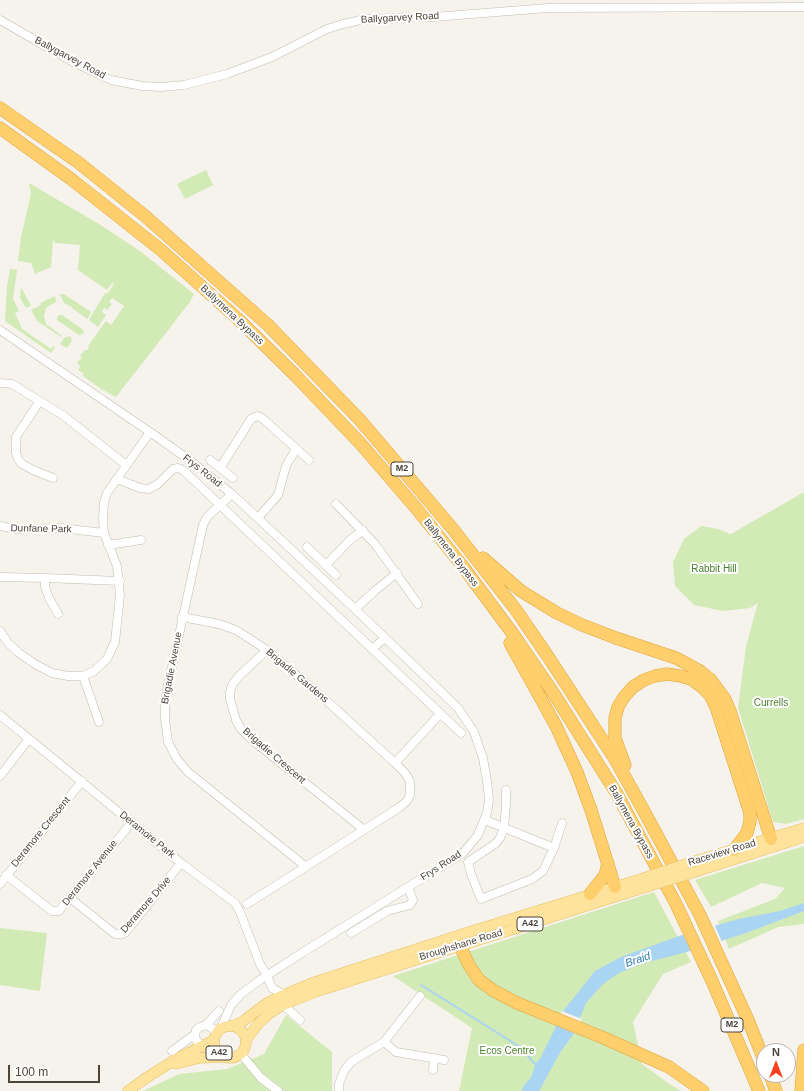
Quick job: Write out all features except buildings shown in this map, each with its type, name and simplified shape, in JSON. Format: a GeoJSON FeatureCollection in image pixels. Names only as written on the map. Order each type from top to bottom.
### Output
{"type":"FeatureCollection","features":[{"type":"Feature","properties":{"kind":"highway","name":"Ballymena Bypass"},"geometry":{"type":"LineString","coordinates":[[0,108],[79,163],[145,216],[268,325],[360,420],[452,528],[516,610],[606,746],[645,813],[701,919],[757,1043]]}},
{"type":"Feature","properties":{"kind":"highway","name":"Ballymena Bypass"},"geometry":{"type":"LineString","coordinates":[[0,128],[71,179],[161,250],[238,319],[295,375],[360,443],[416,508],[461,564],[554,694],[616,794],[676,904],[703,960],[759,1091]]}},
{"type":"Feature","properties":{"kind":"highway"},"geometry":{"type":"LineString","coordinates":[[452,528],[504,578],[538,602],[582,625],[676,658],[700,671],[711,680],[725,699],[730,711],[772,843]]}},
{"type":"Feature","properties":{"kind":"highway"},"geometry":{"type":"LineString","coordinates":[[461,564],[512,645],[556,726],[577,772],[617,891]]}},
{"type":"Feature","properties":{"kind":"highway"},"geometry":{"type":"LineString","coordinates":[[645,813],[616,744],[614,730],[618,708],[624,697],[633,687],[644,680],[667,674],[691,679],[710,695],[716,706],[748,806],[750,822],[748,833],[734,850]]}},
{"type":"Feature","properties":{"kind":"highway"},"geometry":{"type":"LineString","coordinates":[[590,894],[605,875],[608,863]]}},
{"type":"Feature","properties":{"kind":"highway"},"geometry":{"type":"LineString","coordinates":[[460,946],[468,965],[479,980],[494,992],[584,1029],[669,1068],[703,1091]]}},
{"type":"Feature","properties":{"kind":"highway"},"geometry":{"type":"LineString","coordinates":[[801,1091],[804,1050]]}},
{"type":"Feature","properties":{"kind":"main road","name":"Raceview Road"},"geometry":{"type":"LineString","coordinates":[[695,866],[734,850],[772,843],[804,828]]}},
{"type":"Feature","properties":{"kind":"main road","name":"Broughshane Road"},"geometry":{"type":"LineString","coordinates":[[246,1040],[281,999],[315,992],[460,946],[617,891],[695,866],[772,843],[804,837]]}},
{"type":"Feature","properties":{"kind":"main road","name":"Broughshane Road"},"geometry":{"type":"LineString","coordinates":[[223,1031],[242,1022],[281,999],[344,972],[590,894],[617,891]]}},
{"type":"Feature","properties":{"kind":"main road"},"geometry":{"type":"LineString","coordinates":[[460,946],[462,938],[466,933]]}},
{"type":"Feature","properties":{"kind":"main road"},"geometry":{"type":"LineString","coordinates":[[223,1031],[241,1031],[246,1040]]}},
{"type":"Feature","properties":{"kind":"main road","name":"A42"},"geometry":{"type":"LineString","coordinates":[[128,1091],[178,1058],[202,1047],[223,1031]]}},
{"type":"Feature","properties":{"kind":"main road","name":"A42"},"geometry":{"type":"LineString","coordinates":[[223,1031],[217,1050],[224,1056]]}},
{"type":"Feature","properties":{"kind":"main road","name":"A42"},"geometry":{"type":"LineString","coordinates":[[164,1068],[199,1058],[224,1056],[233,1058],[241,1054],[245,1047],[246,1040]]}},
{"type":"Feature","properties":{"kind":"street","name":"Ballygarvey Road"},"geometry":{"type":"LineString","coordinates":[[0,20],[75,63],[111,80],[142,86],[161,87],[184,85],[227,74],[272,57],[327,29],[365,19],[434,17],[548,8],[804,7]]}},
{"type":"Feature","properties":{"kind":"street","name":"Frys Road"},"geometry":{"type":"LineString","coordinates":[[0,330],[150,432],[192,462],[232,494],[356,609],[384,638],[458,708],[474,732],[483,758],[489,800],[484,820],[478,834],[463,853],[268,975],[237,998],[223,1012],[223,1031]]}},
{"type":"Feature","properties":{"kind":"street"},"geometry":{"type":"LineString","coordinates":[[0,383],[12,384],[80,428],[126,465]]}},
{"type":"Feature","properties":{"kind":"street"},"geometry":{"type":"LineString","coordinates":[[39,402],[16,437],[16,453],[22,464],[53,478]]}},
{"type":"Feature","properties":{"kind":"street"},"geometry":{"type":"LineString","coordinates":[[220,468],[252,418],[255,416],[262,418],[309,460]]}},
{"type":"Feature","properties":{"kind":"street"},"geometry":{"type":"LineString","coordinates":[[0,631],[13,649],[43,669],[68,676],[83,676],[94,671],[106,661],[112,649],[115,637],[120,602],[120,581],[117,566],[104,533],[103,518],[105,499],[107,493],[150,432]]}},
{"type":"Feature","properties":{"kind":"street"},"geometry":{"type":"LineString","coordinates":[[258,518],[278,495],[286,466],[296,449]]}},
{"type":"Feature","properties":{"kind":"street"},"geometry":{"type":"LineString","coordinates":[[210,460],[233,478]]}},
{"type":"Feature","properties":{"kind":"street","name":"Frys Road"},"geometry":{"type":"LineString","coordinates":[[117,479],[140,488],[151,489],[173,469],[178,468],[183,470],[461,733]]}},
{"type":"Feature","properties":{"kind":"street","name":"Brigadie Avenue"},"geometry":{"type":"LineString","coordinates":[[232,494],[220,504],[204,522],[165,699],[165,719],[168,742],[177,759],[188,772],[305,866]]}},
{"type":"Feature","properties":{"kind":"street"},"geometry":{"type":"LineString","coordinates":[[336,504],[375,544],[418,604]]}},
{"type":"Feature","properties":{"kind":"street","name":"Dunfane Park"},"geometry":{"type":"LineString","coordinates":[[0,526],[16,529],[61,528],[104,533]]}},
{"type":"Feature","properties":{"kind":"street"},"geometry":{"type":"LineString","coordinates":[[326,565],[349,541],[363,530]]}},
{"type":"Feature","properties":{"kind":"street"},"geometry":{"type":"LineString","coordinates":[[108,545],[141,540]]}},
{"type":"Feature","properties":{"kind":"street"},"geometry":{"type":"LineString","coordinates":[[307,547],[336,575]]}},
{"type":"Feature","properties":{"kind":"street"},"geometry":{"type":"LineString","coordinates":[[356,609],[397,573]]}},
{"type":"Feature","properties":{"kind":"street"},"geometry":{"type":"LineString","coordinates":[[0,577],[120,581]]}},
{"type":"Feature","properties":{"kind":"street"},"geometry":{"type":"LineString","coordinates":[[45,578],[45,585],[49,598],[58,614]]}},
{"type":"Feature","properties":{"kind":"street","name":"Brigadie Gardens"},"geometry":{"type":"LineString","coordinates":[[182,617],[219,624],[236,630],[267,650],[329,703],[395,763],[410,781],[411,788],[409,797],[397,808],[247,904]]}},
{"type":"Feature","properties":{"kind":"street"},"geometry":{"type":"LineString","coordinates":[[372,649],[384,638]]}},
{"type":"Feature","properties":{"kind":"street","name":"Brigadie Crescent"},"geometry":{"type":"LineString","coordinates":[[267,650],[239,676],[232,685],[230,699],[236,720],[241,729],[252,740],[363,829]]}},
{"type":"Feature","properties":{"kind":"street"},"geometry":{"type":"LineString","coordinates":[[83,676],[99,722]]}},
{"type":"Feature","properties":{"kind":"street"},"geometry":{"type":"LineString","coordinates":[[395,763],[440,714]]}},
{"type":"Feature","properties":{"kind":"street","name":"Deramore Park"},"geometry":{"type":"LineString","coordinates":[[0,715],[181,863],[235,904],[240,912],[260,964],[268,975],[272,988],[300,1020]]}},
{"type":"Feature","properties":{"kind":"street"},"geometry":{"type":"LineString","coordinates":[[0,776],[29,739]]}},
{"type":"Feature","properties":{"kind":"street","name":"Deramore Crescent"},"geometry":{"type":"LineString","coordinates":[[0,884],[82,781]]}},
{"type":"Feature","properties":{"kind":"street"},"geometry":{"type":"LineString","coordinates":[[506,790],[504,828],[500,838],[495,844],[468,862],[481,899],[532,879],[544,871],[554,848],[562,823]]}},
{"type":"Feature","properties":{"kind":"street"},"geometry":{"type":"LineString","coordinates":[[484,820],[554,848]]}},
{"type":"Feature","properties":{"kind":"street","name":"Deramore Avenue"},"geometry":{"type":"LineString","coordinates":[[6,876],[52,912],[57,911],[61,909],[132,822]]}},
{"type":"Feature","properties":{"kind":"street","name":"Deramore Drive"},"geometry":{"type":"LineString","coordinates":[[70,898],[115,934],[122,934],[125,933],[181,863]]}},
{"type":"Feature","properties":{"kind":"street"},"geometry":{"type":"LineString","coordinates":[[351,933],[388,910],[410,905],[413,900],[412,893],[408,887]]}},
{"type":"Feature","properties":{"kind":"street"},"geometry":{"type":"LineString","coordinates":[[339,1091],[339,1084],[344,1071],[351,1062],[384,1042],[420,996]]}},
{"type":"Feature","properties":{"kind":"street"},"geometry":{"type":"LineString","coordinates":[[172,1051],[194,1035],[196,1030],[206,1025],[223,1012]]}},
{"type":"Feature","properties":{"kind":"street"},"geometry":{"type":"LineString","coordinates":[[206,1025],[223,1031]]}},
{"type":"Feature","properties":{"kind":"street"},"geometry":{"type":"LineString","coordinates":[[194,1035],[202,1047]]}},
{"type":"Feature","properties":{"kind":"street"},"geometry":{"type":"LineString","coordinates":[[384,1042],[396,1052],[444,1060]]}},
{"type":"Feature","properties":{"kind":"street"},"geometry":{"type":"LineString","coordinates":[[241,1054],[261,1078],[278,1091]]}},
{"type":"Feature","properties":{"kind":"street"},"geometry":{"type":"LineString","coordinates":[[433,1070],[434,1059]]}},
{"type":"Feature","properties":{"kind":"green space"},"geometry":{"type":"Polygon","coordinates":[[[206,170],[213,185],[185,199],[177,184],[206,170]]]}},
{"type":"Feature","properties":{"kind":"green space"},"geometry":{"type":"Polygon","coordinates":[[[29,183],[99,224],[140,251],[194,294],[190,302],[116,397],[101,389],[83,376],[84,374],[78,370],[80,367],[77,362],[82,358],[80,356],[85,350],[88,350],[88,346],[106,321],[111,325],[124,306],[112,298],[109,302],[112,304],[107,310],[104,308],[102,312],[106,315],[98,327],[89,320],[105,293],[107,294],[114,284],[112,283],[107,290],[78,270],[80,245],[55,243],[55,241],[53,241],[51,267],[35,274],[31,263],[18,261],[21,238],[31,193],[29,183]]]}},
{"type":"Feature","properties":{"kind":"green space"},"geometry":{"type":"Polygon","coordinates":[[[10,269],[17,270],[13,299],[19,311],[15,313],[22,329],[51,349],[53,346],[55,347],[51,353],[5,321],[7,287],[10,269]]]}},
{"type":"Feature","properties":{"kind":"green space"},"geometry":{"type":"Polygon","coordinates":[[[21,287],[31,306],[26,308],[20,298],[21,287]]]}},
{"type":"Feature","properties":{"kind":"green space"},"geometry":{"type":"Polygon","coordinates":[[[60,294],[64,294],[91,312],[87,319],[72,308],[73,305],[71,307],[64,303],[60,294]]]}},
{"type":"Feature","properties":{"kind":"green space"},"geometry":{"type":"Polygon","coordinates":[[[55,296],[56,302],[46,308],[44,317],[46,324],[62,336],[61,337],[37,321],[31,310],[41,305],[40,303],[55,296]]]}},
{"type":"Feature","properties":{"kind":"green space"},"geometry":{"type":"Polygon","coordinates":[[[59,315],[62,315],[82,329],[84,332],[83,334],[79,335],[57,320],[59,315]]]}},
{"type":"Feature","properties":{"kind":"green space"},"geometry":{"type":"Polygon","coordinates":[[[70,336],[72,341],[67,348],[60,344],[64,338],[70,336]]]}},
{"type":"Feature","properties":{"kind":"green space","name":"Currells"},"geometry":{"type":"Polygon","coordinates":[[[804,492],[804,819],[786,824],[773,822],[738,708],[746,646],[758,603],[750,608],[723,611],[694,605],[675,586],[673,562],[684,539],[701,526],[718,529],[731,534],[804,492]]]}},
{"type":"Feature","properties":{"kind":"green space"},"geometry":{"type":"Polygon","coordinates":[[[804,846],[804,924],[778,927],[729,949],[718,921],[775,899],[785,888],[762,883],[711,907],[695,880],[804,846]]]}},
{"type":"Feature","properties":{"kind":"green space","name":"Ecos Centre"},"geometry":{"type":"Polygon","coordinates":[[[654,892],[691,962],[663,974],[633,1022],[642,1064],[681,1091],[459,1091],[472,1028],[393,976],[654,892]]]}},
{"type":"Feature","properties":{"kind":"green space"},"geometry":{"type":"Polygon","coordinates":[[[0,928],[47,933],[40,991],[0,985],[0,928]]]}},
{"type":"Feature","properties":{"kind":"green space"},"geometry":{"type":"Polygon","coordinates":[[[286,1015],[332,1052],[332,1091],[143,1091],[179,1074],[227,1069],[264,1054],[286,1015]]]}},
{"type":"Feature","properties":{"kind":"water","name":"Braid"},"geometry":{"type":"Polygon","coordinates":[[[804,903],[804,911],[746,933],[690,951],[641,964],[619,973],[603,984],[586,1003],[573,1035],[561,1051],[539,1091],[521,1091],[531,1078],[536,1063],[540,1059],[564,1010],[595,971],[621,957],[682,935],[739,919],[780,911],[804,903]]]}},
{"type":"Feature","properties":{"kind":"pier"},"geometry":{"type":"Polygon","coordinates":[[[714,924],[722,942],[692,953],[682,933],[714,924]]]}},
{"type":"Feature","properties":{"kind":"pier"},"geometry":{"type":"Polygon","coordinates":[[[562,1011],[582,1019],[576,1034],[555,1025],[562,1011]]]}},
{"type":"Feature","properties":{"kind":"waterway"},"geometry":{"type":"LineString","coordinates":[[421,985],[520,1047],[536,1065]]}},
{"type":"Feature","properties":{"kind":"park label","name":"Rabbit Hill"},"geometry":{"type":"Point","coordinates":[714,569]}}]}
